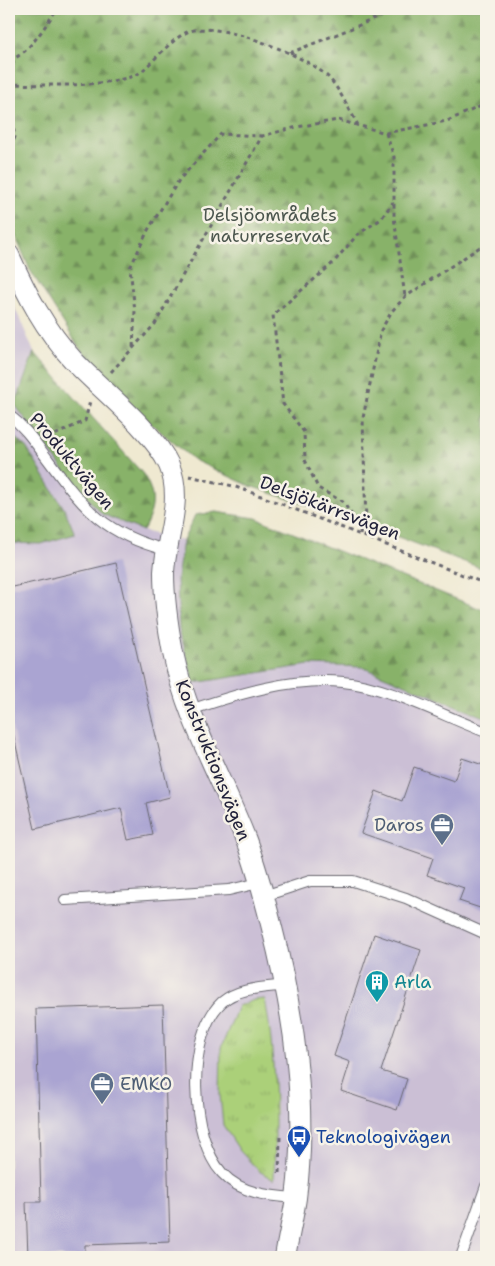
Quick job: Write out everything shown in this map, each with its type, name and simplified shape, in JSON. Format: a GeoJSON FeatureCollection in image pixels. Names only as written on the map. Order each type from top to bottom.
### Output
{"type":"FeatureCollection","features":[{"type":"Feature","properties":{"kind":"street","name":"Konstruktionsvägen"},"geometry":{"type":"LineString","coordinates":[[9,255],[30,302],[73,360],[156,444],[173,476],[174,510],[166,550],[164,575],[173,654],[190,710],[246,841],[262,890],[287,986],[299,1087],[299,1144],[287,1198],[285,1257]]}},
{"type":"Feature","properties":{"kind":"lane","name":"Produktvägen"},"geometry":{"type":"LineString","coordinates":[[9,415],[24,427],[94,517],[129,539],[166,550]]}},
{"type":"Feature","properties":{"kind":"lane"},"geometry":{"type":"LineString","coordinates":[[190,710],[271,688],[314,681],[344,682],[386,692],[486,732]]}},
{"type":"Feature","properties":{"kind":"lane"},"geometry":{"type":"LineString","coordinates":[[65,900],[228,890],[262,890],[310,881],[353,881],[406,898],[486,934]]}},
{"type":"Feature","properties":{"kind":"lane"},"geometry":{"type":"LineString","coordinates":[[287,986],[240,991],[222,1002],[207,1024],[199,1050],[197,1075],[199,1120],[211,1153],[222,1173],[242,1189],[287,1198]]}},
{"type":"Feature","properties":{"kind":"lane"},"geometry":{"type":"LineString","coordinates":[[461,1257],[486,1186]]}},
{"type":"Feature","properties":{"kind":"path"},"geometry":{"type":"LineString","coordinates":[[9,60],[14,59],[34,42],[57,9]]}},
{"type":"Feature","properties":{"kind":"path"},"geometry":{"type":"LineString","coordinates":[[290,53],[399,9]]}},
{"type":"Feature","properties":{"kind":"path"},"geometry":{"type":"LineString","coordinates":[[14,59],[9,82],[78,86],[136,75],[162,50],[189,31],[215,28],[248,37],[290,53],[328,76],[359,126]]}},
{"type":"Feature","properties":{"kind":"path"},"geometry":{"type":"LineString","coordinates":[[133,347],[134,311],[130,268],[148,230],[179,180],[220,134],[262,136],[297,127],[338,120],[386,133],[447,121],[486,104]]}},
{"type":"Feature","properties":{"kind":"path"},"geometry":{"type":"LineString","coordinates":[[9,105],[15,137],[9,151]]}},
{"type":"Feature","properties":{"kind":"path"},"geometry":{"type":"LineString","coordinates":[[386,133],[394,157],[393,202],[405,296]]}},
{"type":"Feature","properties":{"kind":"path"},"geometry":{"type":"LineString","coordinates":[[36,443],[85,421],[92,394],[156,324],[262,136]]}},
{"type":"Feature","properties":{"kind":"path"},"geometry":{"type":"LineString","coordinates":[[362,529],[343,502],[318,488],[305,460],[304,432],[283,404],[273,315],[332,263],[357,235],[381,219],[393,202]]}},
{"type":"Feature","properties":{"kind":"path"},"geometry":{"type":"LineString","coordinates":[[360,535],[366,525],[363,418],[381,330],[392,311],[405,296],[486,243]]}},
{"type":"Feature","properties":{"kind":"path","name":"Delsjökärrsvägen"},"geometry":{"type":"LineString","coordinates":[[173,476],[185,475],[233,486],[486,584]]}},
{"type":"Feature","properties":{"kind":"path"},"geometry":{"type":"LineString","coordinates":[[281,1129],[287,1198]]}},
{"type":"Feature","properties":{"kind":"shaded area"},"geometry":{"type":"Polygon","coordinates":[[[9,294],[34,352],[15,405],[75,485],[102,514],[143,531],[183,541],[177,578],[194,683],[309,665],[362,667],[486,718],[486,1257],[9,1257],[9,543],[41,544],[40,471],[26,447],[9,433],[9,294]],[[265,999],[221,1048],[220,1095],[223,1125],[240,1151],[259,1171],[273,1179],[276,1108],[270,1028],[265,999]]]}},
{"type":"Feature","properties":{"kind":"green space","name":"Delsjöområdets naturreservat"},"geometry":{"type":"Polygon","coordinates":[[[9,9],[486,9],[486,570],[366,525],[250,486],[194,460],[142,416],[80,349],[30,270],[9,220],[9,9]]]}},
{"type":"Feature","properties":{"kind":"green space"},"geometry":{"type":"Polygon","coordinates":[[[34,352],[143,474],[152,496],[152,509],[143,531],[102,514],[75,485],[15,405],[34,352]]]}},
{"type":"Feature","properties":{"kind":"green space"},"geometry":{"type":"Polygon","coordinates":[[[9,433],[26,447],[65,510],[75,534],[41,544],[9,543],[9,433]]]}},
{"type":"Feature","properties":{"kind":"green space"},"geometry":{"type":"Polygon","coordinates":[[[216,512],[256,518],[486,611],[486,718],[362,667],[309,665],[194,683],[179,629],[177,578],[183,541],[195,515],[216,512]]]}},
{"type":"Feature","properties":{"kind":"green space"},"geometry":{"type":"Polygon","coordinates":[[[265,999],[269,1022],[274,1089],[274,1180],[259,1171],[240,1151],[223,1125],[220,1095],[221,1048],[238,1006],[254,1000],[265,999]]]}},
{"type":"Feature","properties":{"kind":"building"},"geometry":{"type":"Polygon","coordinates":[[[116,563],[170,797],[146,803],[153,835],[128,840],[121,808],[35,829],[9,715],[9,588],[116,563]]]}},
{"type":"Feature","properties":{"kind":"building","name":"Daros"},"geometry":{"type":"Polygon","coordinates":[[[462,758],[486,766],[486,910],[459,901],[464,888],[427,875],[433,858],[361,833],[376,791],[402,801],[414,767],[454,781],[462,758]]]}},
{"type":"Feature","properties":{"kind":"building","name":"Arla"},"geometry":{"type":"Polygon","coordinates":[[[374,934],[421,950],[381,1071],[407,1079],[397,1110],[341,1091],[350,1062],[334,1056],[374,934]]]}},
{"type":"Feature","properties":{"kind":"building","name":"EMKO"},"geometry":{"type":"Polygon","coordinates":[[[163,1005],[170,1242],[85,1245],[85,1257],[28,1257],[26,1202],[41,1202],[36,1009],[163,1005]]]}},
{"type":"Feature","properties":{"kind":"place","name":"Daros"},"geometry":{"type":"Point","coordinates":[442,846]}},
{"type":"Feature","properties":{"kind":"place","name":"Arla"},"geometry":{"type":"Point","coordinates":[377,1003]}},
{"type":"Feature","properties":{"kind":"place","name":"EMKO"},"geometry":{"type":"Point","coordinates":[102,1105]}},
{"type":"Feature","properties":{"kind":"place","name":"Teknologivägen"},"geometry":{"type":"Point","coordinates":[299,1158]}}]}
